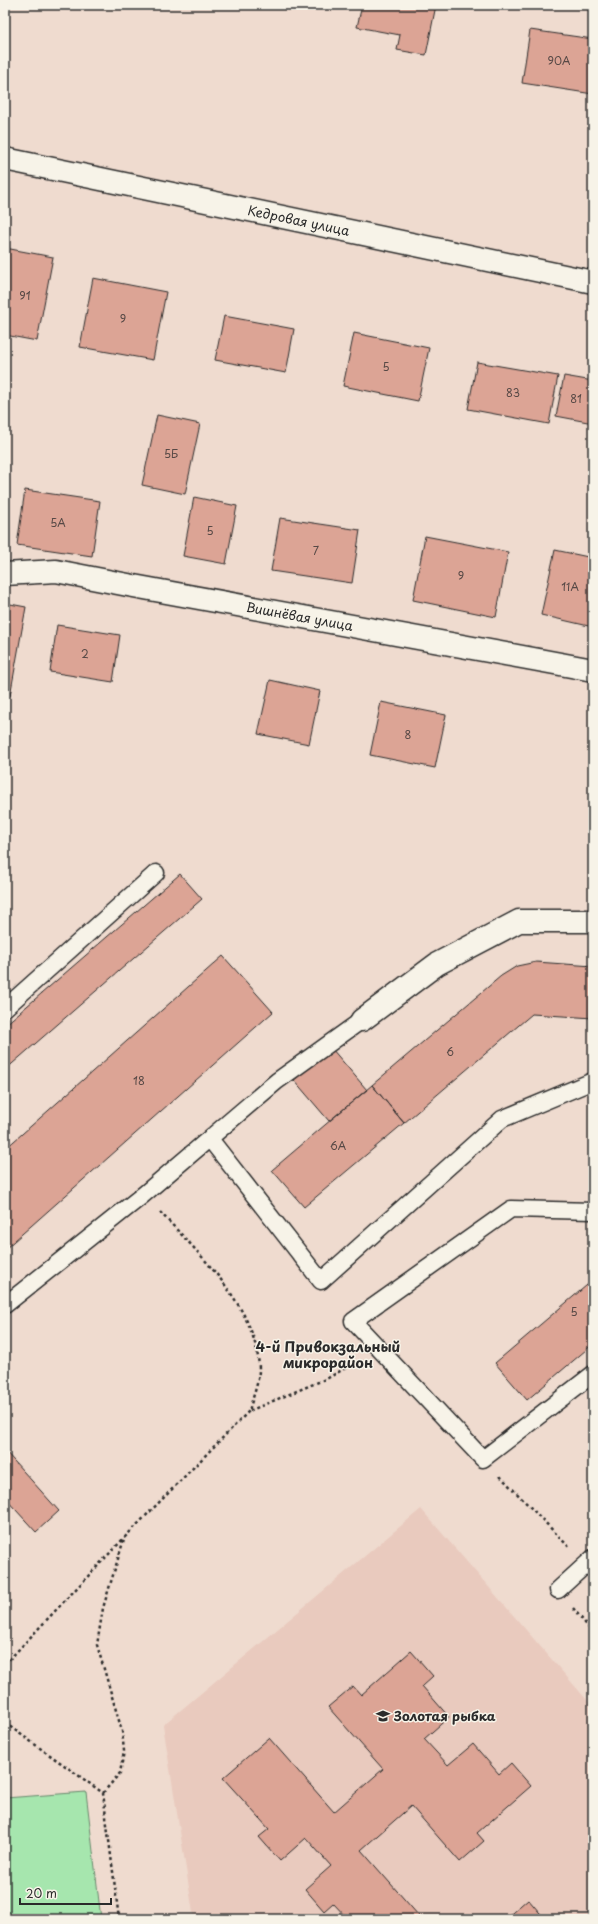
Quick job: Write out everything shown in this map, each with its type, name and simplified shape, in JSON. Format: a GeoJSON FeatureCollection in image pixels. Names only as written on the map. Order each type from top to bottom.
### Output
{"type":"FeatureCollection","features":[{"type":"Feature","properties":{"kind":"street","name":"Кедровая улица"},"geometry":{"type":"LineString","coordinates":[[5,159],[593,282]]}},
{"type":"Feature","properties":{"kind":"street","name":"Вишнёвая улица"},"geometry":{"type":"LineString","coordinates":[[5,574],[56,571],[128,586],[593,670]]}},
{"type":"Feature","properties":{"kind":"street"},"geometry":{"type":"LineString","coordinates":[[362,1020],[437,964],[519,921],[593,921]]}},
{"type":"Feature","properties":{"kind":"lane"},"geometry":{"type":"LineString","coordinates":[[5,1008],[156,873]]}},
{"type":"Feature","properties":{"kind":"lane"},"geometry":{"type":"LineString","coordinates":[[5,1305],[210,1139],[277,1081],[362,1020]]}},
{"type":"Feature","properties":{"kind":"lane"},"geometry":{"type":"LineString","coordinates":[[210,1139],[321,1282],[502,1119],[593,1081]]}},
{"type":"Feature","properties":{"kind":"lane"},"geometry":{"type":"LineString","coordinates":[[593,1210],[511,1209],[353,1321],[483,1459],[593,1374]]}},
{"type":"Feature","properties":{"kind":"lane"},"geometry":{"type":"LineString","coordinates":[[558,1590],[590,1561]]}},
{"type":"Feature","properties":{"kind":"path"},"geometry":{"type":"LineString","coordinates":[[143,1194],[204,1259],[237,1302],[254,1337],[259,1370],[249,1411]]}},
{"type":"Feature","properties":{"kind":"path"},"geometry":{"type":"LineString","coordinates":[[5,1664],[125,1537],[249,1411],[328,1378],[378,1348]]}},
{"type":"Feature","properties":{"kind":"path"},"geometry":{"type":"LineString","coordinates":[[483,1459],[590,1561]]}},
{"type":"Feature","properties":{"kind":"path"},"geometry":{"type":"LineString","coordinates":[[119,1919],[103,1793],[120,1772],[124,1751],[122,1731],[97,1645],[103,1608],[125,1537]]}},
{"type":"Feature","properties":{"kind":"path"},"geometry":{"type":"LineString","coordinates":[[558,1590],[593,1633]]}},
{"type":"Feature","properties":{"kind":"path"},"geometry":{"type":"LineString","coordinates":[[5,1722],[103,1793]]}},
{"type":"Feature","properties":{"kind":"shaded area","name":"Золотая рыбка"},"geometry":{"type":"Polygon","coordinates":[[[421,1509],[593,1707],[593,1919],[194,1919],[163,1725],[421,1509]]]}},
{"type":"Feature","properties":{"kind":"green space"},"geometry":{"type":"Polygon","coordinates":[[[86,1792],[101,1919],[5,1919],[5,1798],[86,1792]]]}},
{"type":"Feature","properties":{"kind":"building"},"geometry":{"type":"Polygon","coordinates":[[[362,5],[436,5],[426,55],[397,50],[400,35],[357,27],[362,5]]]}},
{"type":"Feature","properties":{"kind":"building"},"geometry":{"type":"Polygon","coordinates":[[[530,30],[593,39],[593,94],[522,83],[530,30]]]}},
{"type":"Feature","properties":{"kind":"building"},"geometry":{"type":"Polygon","coordinates":[[[5,248],[53,257],[37,341],[5,335],[5,248]]]}},
{"type":"Feature","properties":{"kind":"building"},"geometry":{"type":"Polygon","coordinates":[[[93,278],[166,292],[153,360],[80,347],[93,278]]]}},
{"type":"Feature","properties":{"kind":"building"},"geometry":{"type":"Polygon","coordinates":[[[224,316],[294,329],[286,373],[215,360],[224,316]]]}},
{"type":"Feature","properties":{"kind":"building"},"geometry":{"type":"Polygon","coordinates":[[[354,333],[429,348],[418,401],[343,386],[354,333]]]}},
{"type":"Feature","properties":{"kind":"building"},"geometry":{"type":"Polygon","coordinates":[[[477,362],[558,376],[549,424],[468,409],[477,362]]]}},
{"type":"Feature","properties":{"kind":"building"},"geometry":{"type":"Polygon","coordinates":[[[564,376],[593,381],[593,423],[556,416],[564,376]]]}},
{"type":"Feature","properties":{"kind":"building"},"geometry":{"type":"Polygon","coordinates":[[[157,415],[200,424],[185,494],[142,485],[157,415]]]}},
{"type":"Feature","properties":{"kind":"building"},"geometry":{"type":"Polygon","coordinates":[[[25,490],[100,501],[92,556],[17,545],[25,490]]]}},
{"type":"Feature","properties":{"kind":"building"},"geometry":{"type":"Polygon","coordinates":[[[194,497],[237,506],[226,564],[183,556],[194,497]]]}},
{"type":"Feature","properties":{"kind":"building"},"geometry":{"type":"Polygon","coordinates":[[[280,518],[360,530],[352,583],[271,571],[280,518]]]}},
{"type":"Feature","properties":{"kind":"building"},"geometry":{"type":"Polygon","coordinates":[[[425,536],[508,552],[496,617],[413,600],[425,536]]]}},
{"type":"Feature","properties":{"kind":"building"},"geometry":{"type":"Polygon","coordinates":[[[555,550],[593,558],[593,627],[541,615],[555,550]]]}},
{"type":"Feature","properties":{"kind":"building"},"geometry":{"type":"Polygon","coordinates":[[[5,603],[26,607],[10,696],[5,695],[5,603]]]}},
{"type":"Feature","properties":{"kind":"building"},"geometry":{"type":"Polygon","coordinates":[[[57,625],[120,635],[113,682],[50,672],[57,625]]]}},
{"type":"Feature","properties":{"kind":"building"},"geometry":{"type":"Polygon","coordinates":[[[270,680],[320,691],[309,744],[258,734],[270,680]]]}},
{"type":"Feature","properties":{"kind":"building"},"geometry":{"type":"Polygon","coordinates":[[[381,702],[446,715],[435,768],[370,755],[381,702]]]}},
{"type":"Feature","properties":{"kind":"building"},"geometry":{"type":"Polygon","coordinates":[[[180,874],[202,899],[5,1070],[5,1025],[180,874]]]}},
{"type":"Feature","properties":{"kind":"building"},"geometry":{"type":"Polygon","coordinates":[[[223,956],[273,1012],[5,1249],[5,1149],[223,956]]]}},
{"type":"Feature","properties":{"kind":"building"},"geometry":{"type":"Polygon","coordinates":[[[536,962],[593,966],[593,1018],[532,1014],[404,1123],[372,1085],[501,976],[517,966],[536,962]]]}},
{"type":"Feature","properties":{"kind":"building"},"geometry":{"type":"Polygon","coordinates":[[[332,1049],[367,1090],[329,1121],[294,1080],[332,1049]]]}},
{"type":"Feature","properties":{"kind":"building"},"geometry":{"type":"Polygon","coordinates":[[[372,1085],[404,1123],[304,1207],[272,1170],[372,1085]]]}},
{"type":"Feature","properties":{"kind":"building"},"geometry":{"type":"Polygon","coordinates":[[[593,1280],[593,1344],[527,1400],[495,1363],[593,1280]]]}},
{"type":"Feature","properties":{"kind":"building"},"geometry":{"type":"Polygon","coordinates":[[[5,1451],[59,1511],[36,1532],[5,1498],[5,1451]]]}},
{"type":"Feature","properties":{"kind":"building"},"geometry":{"type":"Polygon","coordinates":[[[411,1651],[433,1676],[422,1686],[449,1717],[424,1739],[448,1765],[473,1744],[499,1774],[511,1763],[531,1786],[477,1833],[484,1841],[460,1862],[411,1806],[361,1850],[419,1916],[415,1919],[348,1919],[333,1903],[324,1911],[305,1889],[331,1866],[306,1838],[280,1861],[259,1837],[269,1829],[223,1778],[269,1738],[334,1812],[383,1769],[328,1707],[353,1686],[361,1695],[411,1651]]]}},
{"type":"Feature","properties":{"kind":"building"},"geometry":{"type":"Polygon","coordinates":[[[528,1899],[545,1919],[505,1919],[528,1899]]]}},
{"type":"Feature","properties":{"kind":"place","name":"Золотая рыбка"},"geometry":{"type":"Point","coordinates":[383,1716]}},
{"type":"Feature","properties":{"kind":"district","name":"4-й Привокзальный микрорайон"},"geometry":{"type":"Point","coordinates":[328,1356]}}]}
